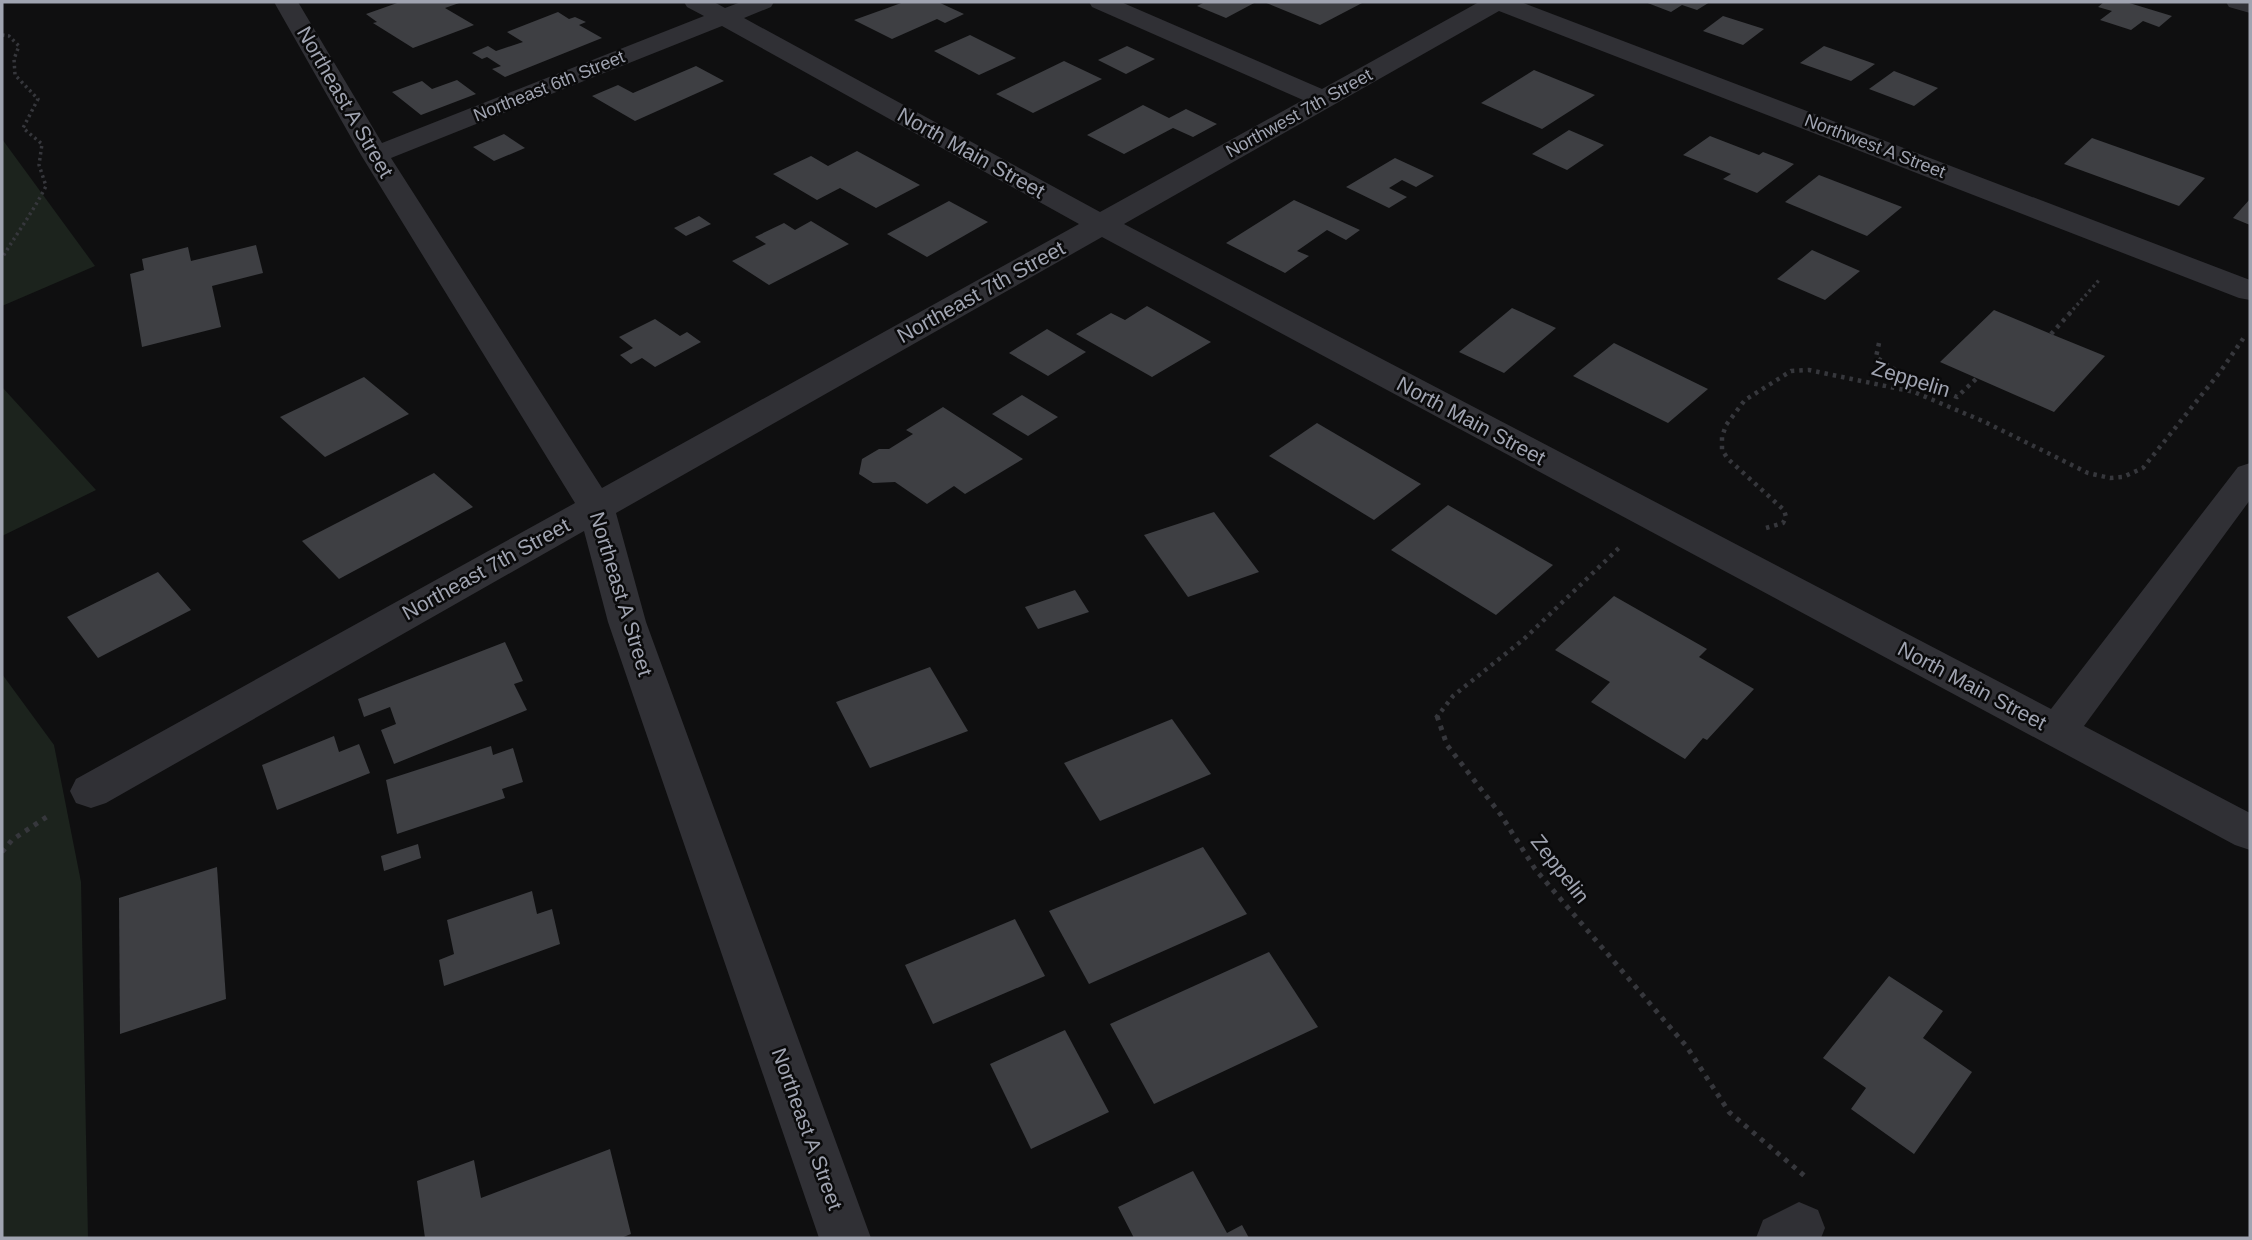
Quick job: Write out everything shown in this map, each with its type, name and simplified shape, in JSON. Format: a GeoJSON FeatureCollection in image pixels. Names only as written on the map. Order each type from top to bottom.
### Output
{"type":"FeatureCollection","features":[{"type":"Feature","properties":{"kind":"street","name":"Northeast A Street"},"geometry":{"type":"LineString","coordinates":[[286,2],[375,155],[596,507],[626,622],[845,1238]]}},
{"type":"Feature","properties":{"kind":"street","name":"North Main Street"},"geometry":{"type":"LineString","coordinates":[[696,2],[1101,224],[2250,833]]}},
{"type":"Feature","properties":{"kind":"street","name":"Northeast 6th Street"},"geometry":{"type":"LineString","coordinates":[[375,155],[762,2]]}},
{"type":"Feature","properties":{"kind":"street"},"geometry":{"type":"LineString","coordinates":[[1101,2],[1323,99]]}},
{"type":"Feature","properties":{"kind":"street","name":"Northwest 7th Street"},"geometry":{"type":"LineString","coordinates":[[1101,224],[1498,2]]}},
{"type":"Feature","properties":{"kind":"street","name":"Northwest A Street"},"geometry":{"type":"LineString","coordinates":[[1498,2],[2250,291]]}},
{"type":"Feature","properties":{"kind":"street"},"geometry":{"type":"LineString","coordinates":[[2238,2],[2250,6]]}},
{"type":"Feature","properties":{"kind":"street","name":"Northeast 7th Street"},"geometry":{"type":"LineString","coordinates":[[91,791],[1101,224]]}},
{"type":"Feature","properties":{"kind":"street"},"geometry":{"type":"LineString","coordinates":[[2057,731],[2250,475]]}},
{"type":"Feature","properties":{"kind":"path"},"geometry":{"type":"LineString","coordinates":[[2,35],[9,36],[19,46],[13,64],[15,75],[38,99],[23,128],[42,144],[39,165],[46,186],[32,215],[20,227],[2,258]]}},
{"type":"Feature","properties":{"kind":"path"},"geometry":{"type":"LineString","coordinates":[[2051,334],[2100,279]]}},
{"type":"Feature","properties":{"kind":"path","name":"Zeppelin"},"geometry":{"type":"LineString","coordinates":[[1759,527],[1768,528],[1783,523],[1786,517],[1784,510],[1728,460],[1722,450],[1722,437],[1726,425],[1745,400],[1791,371],[1819,371],[1914,392],[1985,422],[2088,473],[2104,479],[2121,479],[2143,468],[2220,372],[2245,335]]}},
{"type":"Feature","properties":{"kind":"path"},"geometry":{"type":"LineString","coordinates":[[1879,343],[1876,357],[1898,372],[1957,397],[1977,378]]}},
{"type":"Feature","properties":{"kind":"path","name":"Zeppelin"},"geometry":{"type":"LineString","coordinates":[[1622,545],[1490,667],[1454,693],[1441,707],[1436,718],[1447,745],[1501,815],[1535,869],[1687,1047],[1799,1217]]}},
{"type":"Feature","properties":{"kind":"path"},"geometry":{"type":"LineString","coordinates":[[2,852],[12,840],[43,818],[91,791]]}},
{"type":"Feature","properties":{"kind":"shaded area"},"geometry":{"type":"Polygon","coordinates":[[[2,139],[95,266],[2,306],[2,139]]]}},
{"type":"Feature","properties":{"kind":"shaded area"},"geometry":{"type":"Polygon","coordinates":[[[2,387],[96,490],[2,536],[2,387]]]}},
{"type":"Feature","properties":{"kind":"shaded area"},"geometry":{"type":"Polygon","coordinates":[[[2,674],[54,745],[81,882],[88,1238],[2,1238],[2,674]]]}},
{"type":"Feature","properties":{"kind":"building"},"geometry":{"type":"Polygon","coordinates":[[[400,2],[462,2],[445,8],[474,25],[413,48],[373,23],[377,22],[366,14],[400,2]]]}},
{"type":"Feature","properties":{"kind":"building"},"geometry":{"type":"Polygon","coordinates":[[[904,2],[938,2],[964,14],[945,23],[937,19],[892,39],[854,20],[904,2]]]}},
{"type":"Feature","properties":{"kind":"building"},"geometry":{"type":"Polygon","coordinates":[[[1205,2],[1256,2],[1226,18],[1197,6],[1205,2]]]}},
{"type":"Feature","properties":{"kind":"building"},"geometry":{"type":"Polygon","coordinates":[[[1264,2],[1364,2],[1320,25],[1264,2]]]}},
{"type":"Feature","properties":{"kind":"building"},"geometry":{"type":"Polygon","coordinates":[[[1645,2],[1710,2],[1697,10],[1682,5],[1671,12],[1645,2]]]}},
{"type":"Feature","properties":{"kind":"building"},"geometry":{"type":"Polygon","coordinates":[[[2104,2],[2126,2],[2172,16],[2159,27],[2143,21],[2131,30],[2100,20],[2112,11],[2098,7],[2104,2]]]}},
{"type":"Feature","properties":{"kind":"building"},"geometry":{"type":"Polygon","coordinates":[[[558,12],[569,19],[575,17],[586,22],[579,25],[602,38],[505,77],[492,69],[501,66],[487,57],[482,59],[472,53],[488,46],[496,51],[523,42],[507,32],[558,12]]]}},
{"type":"Feature","properties":{"kind":"building"},"geometry":{"type":"Polygon","coordinates":[[[1723,16],[1764,29],[1743,45],[1703,31],[1723,16]]]}},
{"type":"Feature","properties":{"kind":"building"},"geometry":{"type":"Polygon","coordinates":[[[970,35],[1016,58],[979,75],[934,51],[970,35]]]}},
{"type":"Feature","properties":{"kind":"building"},"geometry":{"type":"Polygon","coordinates":[[[1127,46],[1155,59],[1126,74],[1098,60],[1127,46]]]}},
{"type":"Feature","properties":{"kind":"building"},"geometry":{"type":"Polygon","coordinates":[[[1824,46],[1875,64],[1851,81],[1800,63],[1824,46]]]}},
{"type":"Feature","properties":{"kind":"building"},"geometry":{"type":"Polygon","coordinates":[[[1064,61],[1102,79],[1033,113],[996,94],[1064,61]]]}},
{"type":"Feature","properties":{"kind":"building"},"geometry":{"type":"Polygon","coordinates":[[[696,66],[724,81],[635,121],[592,96],[618,85],[633,93],[696,66]]]}},
{"type":"Feature","properties":{"kind":"building"},"geometry":{"type":"Polygon","coordinates":[[[1534,70],[1595,95],[1542,129],[1481,103],[1534,70]]]}},
{"type":"Feature","properties":{"kind":"building"},"geometry":{"type":"Polygon","coordinates":[[[1894,71],[1938,88],[1914,106],[1869,89],[1894,71]]]}},
{"type":"Feature","properties":{"kind":"building"},"geometry":{"type":"Polygon","coordinates":[[[457,80],[476,94],[421,115],[392,92],[422,81],[432,89],[457,80]]]}},
{"type":"Feature","properties":{"kind":"building"},"geometry":{"type":"Polygon","coordinates":[[[1143,105],[1169,118],[1186,109],[1217,124],[1193,137],[1173,128],[1124,154],[1087,135],[1143,105]]]}},
{"type":"Feature","properties":{"kind":"building"},"geometry":{"type":"Polygon","coordinates":[[[1569,130],[1604,145],[1567,170],[1532,154],[1569,130]]]}},
{"type":"Feature","properties":{"kind":"building"},"geometry":{"type":"Polygon","coordinates":[[[504,134],[525,148],[494,161],[473,147],[504,134]]]}},
{"type":"Feature","properties":{"kind":"building"},"geometry":{"type":"Polygon","coordinates":[[[1710,136],[1759,155],[1763,152],[1794,164],[1757,193],[1723,179],[1731,174],[1683,155],[1710,136]]]}},
{"type":"Feature","properties":{"kind":"building"},"geometry":{"type":"Polygon","coordinates":[[[2092,138],[2205,178],[2179,206],[2064,164],[2092,138]]]}},
{"type":"Feature","properties":{"kind":"building"},"geometry":{"type":"Polygon","coordinates":[[[857,151],[920,185],[876,208],[840,188],[817,200],[773,174],[811,156],[828,166],[857,151]]]}},
{"type":"Feature","properties":{"kind":"building"},"geometry":{"type":"Polygon","coordinates":[[[1395,158],[1434,176],[1416,187],[1402,180],[1389,188],[1407,197],[1389,208],[1346,187],[1395,158]]]}},
{"type":"Feature","properties":{"kind":"building"},"geometry":{"type":"Polygon","coordinates":[[[1819,175],[1902,207],[1867,236],[1785,202],[1819,175]]]}},
{"type":"Feature","properties":{"kind":"building"},"geometry":{"type":"Polygon","coordinates":[[[2250,199],[2250,225],[2233,218],[2250,199]]]}},
{"type":"Feature","properties":{"kind":"building"},"geometry":{"type":"Polygon","coordinates":[[[1294,200],[1360,230],[1346,240],[1327,230],[1297,251],[1309,256],[1285,273],[1226,243],[1294,200]]]}},
{"type":"Feature","properties":{"kind":"building"},"geometry":{"type":"Polygon","coordinates":[[[949,201],[988,222],[927,257],[887,234],[949,201]]]}},
{"type":"Feature","properties":{"kind":"building"},"geometry":{"type":"Polygon","coordinates":[[[699,216],[711,224],[686,236],[674,228],[699,216]]]}},
{"type":"Feature","properties":{"kind":"building"},"geometry":{"type":"Polygon","coordinates":[[[811,221],[849,244],[769,285],[732,261],[766,244],[755,237],[784,223],[795,230],[811,221]]]}},
{"type":"Feature","properties":{"kind":"building"},"geometry":{"type":"Polygon","coordinates":[[[256,245],[263,273],[212,286],[221,327],[142,347],[130,274],[144,270],[142,259],[188,247],[191,261],[256,245]]]}},
{"type":"Feature","properties":{"kind":"building"},"geometry":{"type":"Polygon","coordinates":[[[1812,250],[1860,271],[1825,300],[1777,279],[1812,250]]]}},
{"type":"Feature","properties":{"kind":"building"},"geometry":{"type":"Polygon","coordinates":[[[1147,306],[1211,342],[1152,377],[1076,334],[1111,313],[1125,320],[1147,306]]]}},
{"type":"Feature","properties":{"kind":"building"},"geometry":{"type":"Polygon","coordinates":[[[1512,308],[1556,328],[1504,373],[1459,352],[1512,308]]]}},
{"type":"Feature","properties":{"kind":"building"},"geometry":{"type":"Polygon","coordinates":[[[1994,310],[2105,356],[2054,412],[1940,362],[1994,310]]]}},
{"type":"Feature","properties":{"kind":"building"},"geometry":{"type":"Polygon","coordinates":[[[655,319],[680,336],[687,332],[701,342],[655,367],[642,358],[631,364],[620,355],[633,348],[619,337],[655,319]]]}},
{"type":"Feature","properties":{"kind":"building"},"geometry":{"type":"Polygon","coordinates":[[[1047,329],[1086,352],[1048,376],[1009,353],[1047,329]]]}},
{"type":"Feature","properties":{"kind":"building"},"geometry":{"type":"Polygon","coordinates":[[[1614,343],[1708,389],[1668,423],[1573,376],[1614,343]]]}},
{"type":"Feature","properties":{"kind":"building"},"geometry":{"type":"Polygon","coordinates":[[[364,377],[409,414],[325,457],[280,417],[364,377]]]}},
{"type":"Feature","properties":{"kind":"building"},"geometry":{"type":"Polygon","coordinates":[[[1022,395],[1058,417],[1028,436],[992,414],[1022,395]]]}},
{"type":"Feature","properties":{"kind":"building"},"geometry":{"type":"Polygon","coordinates":[[[943,407],[1023,459],[965,494],[954,486],[927,504],[895,482],[873,483],[859,474],[862,459],[879,449],[889,449],[913,434],[906,430],[943,407]]]}},
{"type":"Feature","properties":{"kind":"building"},"geometry":{"type":"Polygon","coordinates":[[[1317,423],[1421,484],[1374,520],[1269,456],[1317,423]]]}},
{"type":"Feature","properties":{"kind":"building"},"geometry":{"type":"Polygon","coordinates":[[[434,473],[473,507],[339,579],[302,541],[434,473]]]}},
{"type":"Feature","properties":{"kind":"building"},"geometry":{"type":"Polygon","coordinates":[[[1448,505],[1553,565],[1496,615],[1391,550],[1448,505]]]}},
{"type":"Feature","properties":{"kind":"building"},"geometry":{"type":"Polygon","coordinates":[[[1214,512],[1259,572],[1188,597],[1144,535],[1214,512]]]}},
{"type":"Feature","properties":{"kind":"building"},"geometry":{"type":"Polygon","coordinates":[[[158,572],[191,610],[98,658],[67,617],[158,572]]]}},
{"type":"Feature","properties":{"kind":"building"},"geometry":{"type":"Polygon","coordinates":[[[1075,590],[1089,612],[1038,629],[1025,607],[1075,590]]]}},
{"type":"Feature","properties":{"kind":"building"},"geometry":{"type":"Polygon","coordinates":[[[1614,596],[1707,649],[1699,657],[1754,689],[1707,740],[1703,738],[1685,759],[1591,702],[1610,682],[1555,650],[1614,596]]]}},
{"type":"Feature","properties":{"kind":"building"},"geometry":{"type":"Polygon","coordinates":[[[505,642],[523,681],[514,684],[527,710],[394,764],[381,730],[396,724],[390,707],[364,717],[358,699],[505,642]]]}},
{"type":"Feature","properties":{"kind":"building"},"geometry":{"type":"Polygon","coordinates":[[[930,667],[968,731],[870,768],[836,702],[930,667]]]}},
{"type":"Feature","properties":{"kind":"building"},"geometry":{"type":"Polygon","coordinates":[[[1172,719],[1211,774],[1100,821],[1064,763],[1172,719]]]}},
{"type":"Feature","properties":{"kind":"building"},"geometry":{"type":"Polygon","coordinates":[[[334,736],[339,752],[359,744],[370,773],[277,810],[262,765],[334,736]]]}},
{"type":"Feature","properties":{"kind":"building"},"geometry":{"type":"Polygon","coordinates":[[[491,746],[493,755],[513,748],[523,782],[502,789],[505,798],[397,834],[386,780],[491,746]]]}},
{"type":"Feature","properties":{"kind":"building"},"geometry":{"type":"Polygon","coordinates":[[[418,844],[421,858],[384,871],[381,856],[418,844]]]}},
{"type":"Feature","properties":{"kind":"building"},"geometry":{"type":"Polygon","coordinates":[[[1203,847],[1247,914],[1089,984],[1049,911],[1203,847]]]}},
{"type":"Feature","properties":{"kind":"building"},"geometry":{"type":"Polygon","coordinates":[[[217,867],[226,999],[120,1034],[119,898],[217,867]]]}},
{"type":"Feature","properties":{"kind":"building"},"geometry":{"type":"Polygon","coordinates":[[[532,891],[537,914],[552,909],[560,944],[444,986],[439,960],[454,954],[447,920],[532,891]]]}},
{"type":"Feature","properties":{"kind":"building"},"geometry":{"type":"Polygon","coordinates":[[[1015,919],[1045,976],[933,1024],[905,965],[1015,919]]]}},
{"type":"Feature","properties":{"kind":"building"},"geometry":{"type":"Polygon","coordinates":[[[1269,952],[1318,1027],[1154,1104],[1110,1024],[1269,952]]]}},
{"type":"Feature","properties":{"kind":"building"},"geometry":{"type":"Polygon","coordinates":[[[1889,976],[1943,1011],[1923,1038],[1972,1072],[1914,1154],[1851,1109],[1866,1088],[1823,1058],[1889,976]]]}},
{"type":"Feature","properties":{"kind":"building"},"geometry":{"type":"Polygon","coordinates":[[[1065,1030],[1109,1112],[1031,1149],[990,1064],[1065,1030]]]}},
{"type":"Feature","properties":{"kind":"building"},"geometry":{"type":"Polygon","coordinates":[[[610,1149],[631,1234],[621,1238],[425,1238],[417,1181],[474,1160],[481,1198],[610,1149]]]}},
{"type":"Feature","properties":{"kind":"building"},"geometry":{"type":"Polygon","coordinates":[[[1193,1171],[1227,1233],[1242,1225],[1249,1238],[1134,1238],[1118,1207],[1193,1171]]]}}]}
